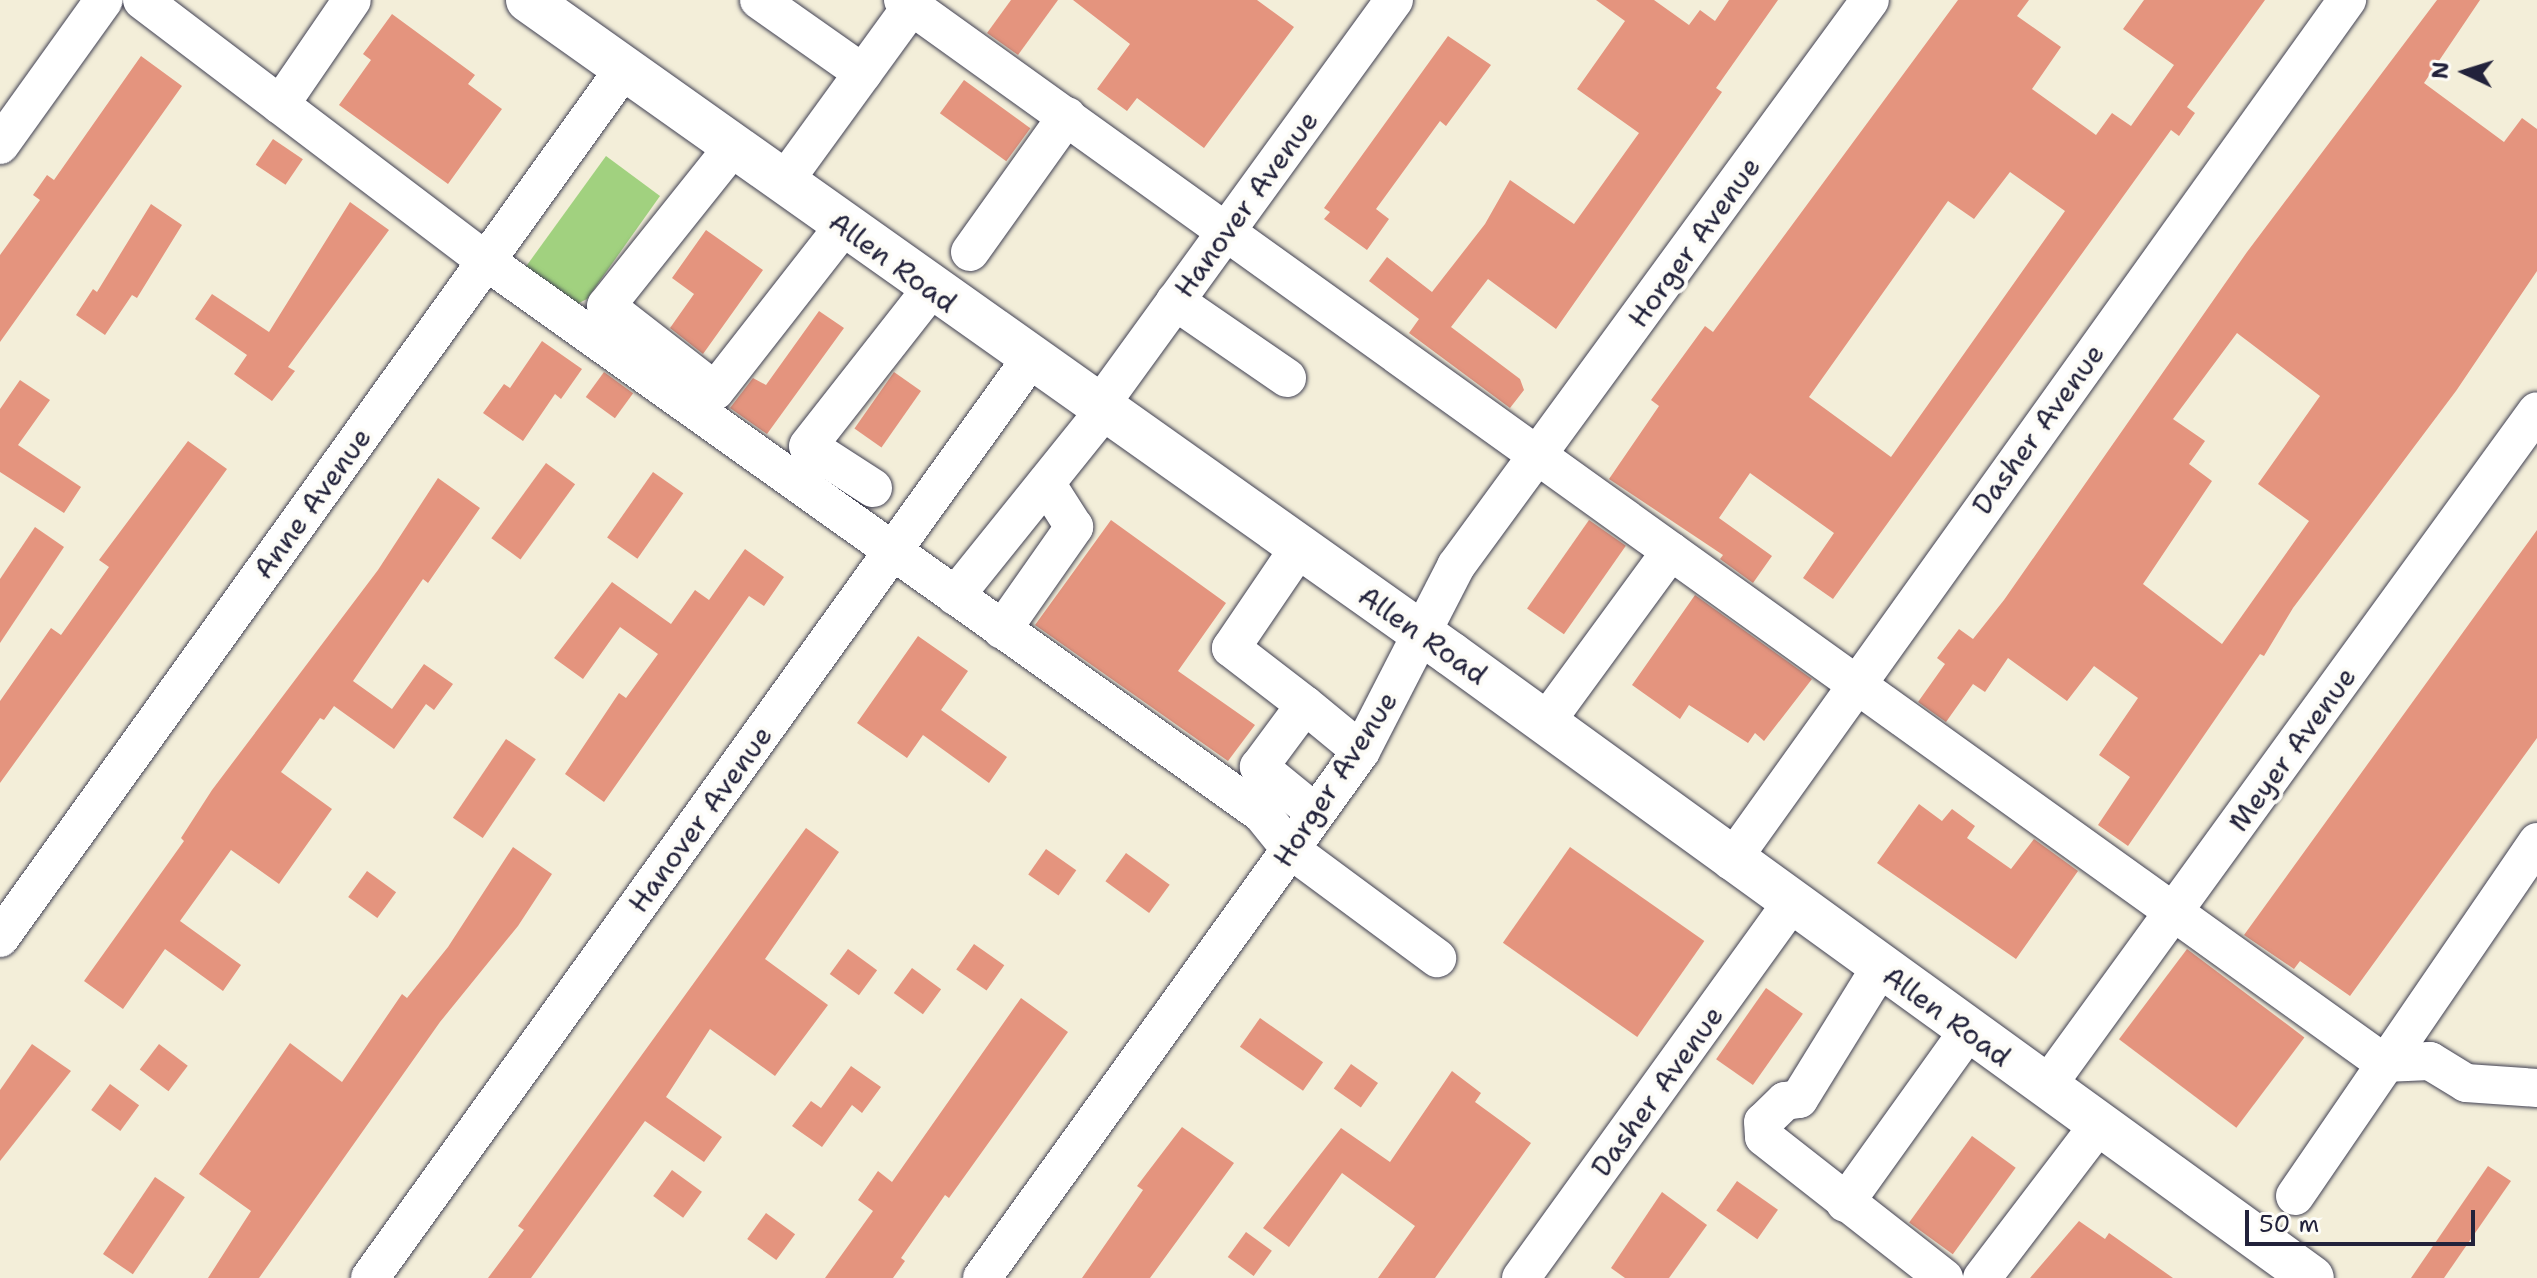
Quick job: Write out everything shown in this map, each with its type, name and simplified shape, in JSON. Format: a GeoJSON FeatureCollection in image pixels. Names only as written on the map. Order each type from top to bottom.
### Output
{"type":"FeatureCollection","features":[{"type":"Feature","properties":{"kind":"main road","name":"Allen Road"},"geometry":{"type":"LineString","coordinates":[[528,0],[1100,410],[1423,634],[1731,861],[2100,1123],[2292,1272]]}},
{"type":"Feature","properties":{"kind":"street"},"geometry":{"type":"LineString","coordinates":[[0,145],[104,0]]}},
{"type":"Feature","properties":{"kind":"street"},"geometry":{"type":"LineString","coordinates":[[142,0],[486,261],[1002,630],[1249,782],[1313,811]]}},
{"type":"Feature","properties":{"kind":"street"},"geometry":{"type":"LineString","coordinates":[[280,105],[352,0]]}},
{"type":"Feature","properties":{"kind":"street"},"geometry":{"type":"LineString","coordinates":[[759,0],[863,73]]}},
{"type":"Feature","properties":{"kind":"street","name":"Hanover Avenue"},"geometry":{"type":"LineString","coordinates":[[955,596],[1100,410],[1175,301],[1394,0]]}},
{"type":"Feature","properties":{"kind":"street","name":"Horger Avenue"},"geometry":{"type":"LineString","coordinates":[[982,1278],[1291,850],[1313,811],[1361,751],[1456,566],[1539,457],[1870,0]]}},
{"type":"Feature","properties":{"kind":"street","name":"Dasher Avenue"},"geometry":{"type":"LineString","coordinates":[[1731,861],[1854,683],[2347,0]]}},
{"type":"Feature","properties":{"kind":"street"},"geometry":{"type":"LineString","coordinates":[[783,183],[910,2],[2384,1063],[2430,1061],[2466,1083],[2537,1088]]}},
{"type":"Feature","properties":{"kind":"street","name":"Anne Avenue"},"geometry":{"type":"LineString","coordinates":[[0,938],[624,69]]}},
{"type":"Feature","properties":{"kind":"street"},"geometry":{"type":"LineString","coordinates":[[970,252],[1067,116]]}},
{"type":"Feature","properties":{"kind":"street"},"geometry":{"type":"LineString","coordinates":[[733,147],[606,306],[715,391],[844,226]]}},
{"type":"Feature","properties":{"kind":"street"},"geometry":{"type":"LineString","coordinates":[[873,488],[808,446],[931,289]]}},
{"type":"Feature","properties":{"kind":"street"},"geometry":{"type":"LineString","coordinates":[[1175,301],[1287,378]]}},
{"type":"Feature","properties":{"kind":"street","name":"Hanover Avenue"},"geometry":{"type":"LineString","coordinates":[[370,1278],[907,562],[1030,360]]}},
{"type":"Feature","properties":{"kind":"street","name":"Meyer Avenue"},"geometry":{"type":"LineString","coordinates":[[2046,1087],[2537,411]]}},
{"type":"Feature","properties":{"kind":"street"},"geometry":{"type":"LineString","coordinates":[[1002,630],[1074,527],[1046,483]]}},
{"type":"Feature","properties":{"kind":"street"},"geometry":{"type":"LineString","coordinates":[[1299,548],[1231,648],[1361,751]]}},
{"type":"Feature","properties":{"kind":"street"},"geometry":{"type":"LineString","coordinates":[[1545,723],[1671,551]]}},
{"type":"Feature","properties":{"kind":"street"},"geometry":{"type":"LineString","coordinates":[[1249,782],[1305,705]]}},
{"type":"Feature","properties":{"kind":"street"},"geometry":{"type":"LineString","coordinates":[[1249,782],[1262,814],[1291,850],[1437,958]]}},
{"type":"Feature","properties":{"kind":"street"},"geometry":{"type":"LineString","coordinates":[[2295,1196],[2537,842]]}},
{"type":"Feature","properties":{"kind":"street","name":"Dasher Avenue"},"geometry":{"type":"LineString","coordinates":[[1521,1278],[1791,904]]}},
{"type":"Feature","properties":{"kind":"street"},"geometry":{"type":"LineString","coordinates":[[1880,968],[1799,1099],[1785,1101],[1763,1122],[1764,1137],[1944,1278]]}},
{"type":"Feature","properties":{"kind":"street"},"geometry":{"type":"LineString","coordinates":[[1845,1203],[1968,1031]]}},
{"type":"Feature","properties":{"kind":"street"},"geometry":{"type":"LineString","coordinates":[[1982,1278],[2100,1123]]}},
{"type":"Feature","properties":{"kind":"green space"},"geometry":{"type":"Polygon","coordinates":[[[606,156],[660,196],[587,299],[573,306],[522,272],[606,156]]]}},
{"type":"Feature","properties":{"kind":"building"},"geometry":{"type":"Polygon","coordinates":[[[1011,0],[1058,0],[1018,55],[987,33],[1011,0]]]}},
{"type":"Feature","properties":{"kind":"building"},"geometry":{"type":"Polygon","coordinates":[[[1073,0],[1257,0],[1294,27],[1204,148],[1137,98],[1127,111],[1097,89],[1130,44],[1073,0]]]}},
{"type":"Feature","properties":{"kind":"building"},"geometry":{"type":"Polygon","coordinates":[[[1596,0],[1654,0],[1689,25],[1700,10],[1715,21],[1729,0],[1778,0],[1716,88],[1722,92],[1556,329],[1488,279],[1451,327],[1520,379],[1524,390],[1510,408],[1409,333],[1419,319],[1369,281],[1387,257],[1432,292],[1485,224],[1510,180],[1574,224],[1639,133],[1577,89],[1625,21],[1596,0]]]}},
{"type":"Feature","properties":{"kind":"building"},"geometry":{"type":"Polygon","coordinates":[[[1958,0],[2029,0],[2017,16],[2061,47],[2032,89],[2096,135],[2112,113],[2131,126],[2174,65],[2123,29],[2144,0],[2265,0],[2187,107],[2195,113],[2179,136],[2171,130],[1833,599],[1803,578],[1834,533],[1750,473],[1719,518],[1772,556],[1753,583],[1720,559],[1723,555],[1609,479],[1659,406],[1651,400],[1705,326],[1713,332],[1958,0]],[[2010,172],[1974,219],[1948,201],[1809,397],[1891,457],[2065,211],[2010,172]]]}},
{"type":"Feature","properties":{"kind":"building"},"geometry":{"type":"Polygon","coordinates":[[[2437,0],[2480,0],[2424,83],[2504,142],[2522,118],[2537,129],[2537,271],[2456,391],[2293,608],[2264,656],[2260,654],[2128,846],[2098,825],[2130,777],[2099,755],[2138,698],[2094,666],[2067,701],[2008,658],[1985,692],[1973,684],[1946,722],[1918,702],[1945,664],[1937,658],[1959,629],[1973,639],[2004,600],[2247,252],[2437,0]],[[2237,333],[2173,419],[2205,441],[2189,464],[2212,481],[2143,584],[2222,644],[2309,521],[2258,484],[2320,396],[2237,333]]]}},
{"type":"Feature","properties":{"kind":"building"},"geometry":{"type":"Polygon","coordinates":[[[392,14],[475,75],[468,84],[502,109],[448,184],[339,105],[371,60],[363,54],[392,14]]]}},
{"type":"Feature","properties":{"kind":"building"},"geometry":{"type":"Polygon","coordinates":[[[1448,36],[1491,65],[1446,126],[1440,121],[1376,209],[1389,219],[1367,250],[1324,219],[1330,212],[1324,208],[1448,36]]]}},
{"type":"Feature","properties":{"kind":"building"},"geometry":{"type":"Polygon","coordinates":[[[141,56],[182,86],[0,342],[0,255],[40,200],[33,195],[47,175],[54,180],[141,56]]]}},
{"type":"Feature","properties":{"kind":"building"},"geometry":{"type":"Polygon","coordinates":[[[964,80],[1030,128],[1006,161],[940,113],[964,80]]]}},
{"type":"Feature","properties":{"kind":"building"},"geometry":{"type":"Polygon","coordinates":[[[273,139],[303,159],[286,185],[256,165],[273,139]]]}},
{"type":"Feature","properties":{"kind":"building"},"geometry":{"type":"Polygon","coordinates":[[[350,202],[389,230],[288,367],[295,371],[272,401],[234,374],[247,355],[195,319],[212,294],[269,332],[350,202]]]}},
{"type":"Feature","properties":{"kind":"building"},"geometry":{"type":"Polygon","coordinates":[[[151,204],[182,225],[137,298],[132,295],[105,335],[76,315],[93,289],[97,292],[151,204]]]}},
{"type":"Feature","properties":{"kind":"building"},"geometry":{"type":"Polygon","coordinates":[[[706,230],[763,270],[703,354],[670,328],[694,294],[672,278],[706,230]]]}},
{"type":"Feature","properties":{"kind":"building"},"geometry":{"type":"Polygon","coordinates":[[[819,311],[844,328],[767,434],[730,408],[753,378],[766,385],[819,311]]]}},
{"type":"Feature","properties":{"kind":"building"},"geometry":{"type":"Polygon","coordinates":[[[542,341],[582,369],[561,399],[555,394],[523,441],[483,413],[504,384],[510,388],[542,341]]]}},
{"type":"Feature","properties":{"kind":"building"},"geometry":{"type":"Polygon","coordinates":[[[604,372],[633,393],[615,418],[586,397],[604,372]]]}},
{"type":"Feature","properties":{"kind":"building"},"geometry":{"type":"Polygon","coordinates":[[[894,372],[921,391],[881,447],[854,429],[894,372]]]}},
{"type":"Feature","properties":{"kind":"building"},"geometry":{"type":"Polygon","coordinates":[[[20,380],[50,400],[18,445],[81,487],[64,513],[0,472],[0,409],[20,380]]]}},
{"type":"Feature","properties":{"kind":"building"},"geometry":{"type":"Polygon","coordinates":[[[188,441],[227,469],[0,783],[0,701],[51,628],[61,635],[109,567],[99,560],[188,441]]]}},
{"type":"Feature","properties":{"kind":"building"},"geometry":{"type":"Polygon","coordinates":[[[546,463],[575,484],[520,559],[491,538],[546,463]]]}},
{"type":"Feature","properties":{"kind":"building"},"geometry":{"type":"Polygon","coordinates":[[[653,472],[683,493],[637,559],[607,538],[653,472]]]}},
{"type":"Feature","properties":{"kind":"building"},"geometry":{"type":"Polygon","coordinates":[[[438,478],[480,508],[428,583],[423,579],[353,681],[392,709],[424,664],[453,684],[434,710],[426,704],[394,749],[334,706],[324,720],[320,718],[281,772],[332,809],[279,884],[231,850],[180,921],[241,965],[223,991],[165,949],[123,1009],[84,981],[184,841],[181,838],[212,790],[378,570],[438,478]]]}},
{"type":"Feature","properties":{"kind":"building"},"geometry":{"type":"Polygon","coordinates":[[[1111,520],[1226,603],[1178,671],[1255,725],[1228,761],[1035,625],[1111,520]]]}},
{"type":"Feature","properties":{"kind":"building"},"geometry":{"type":"Polygon","coordinates":[[[1589,520],[1626,546],[1564,634],[1527,608],[1589,520]]]}},
{"type":"Feature","properties":{"kind":"building"},"geometry":{"type":"Polygon","coordinates":[[[35,527],[64,547],[0,643],[0,579],[35,527]]]}},
{"type":"Feature","properties":{"kind":"building"},"geometry":{"type":"Polygon","coordinates":[[[2537,530],[2537,738],[2350,996],[2300,961],[2294,969],[2244,935],[2537,530]]]}},
{"type":"Feature","properties":{"kind":"building"},"geometry":{"type":"Polygon","coordinates":[[[745,549],[784,577],[764,606],[749,596],[604,802],[565,774],[619,693],[626,698],[658,654],[620,627],[583,679],[554,658],[612,582],[671,624],[695,590],[709,600],[745,549]]]}},
{"type":"Feature","properties":{"kind":"building"},"geometry":{"type":"Polygon","coordinates":[[[1695,595],[1812,679],[1764,741],[1755,733],[1748,743],[1689,705],[1680,719],[1632,685],[1695,595]]]}},
{"type":"Feature","properties":{"kind":"building"},"geometry":{"type":"Polygon","coordinates":[[[918,636],[968,671],[941,710],[1007,757],[989,783],[923,735],[907,758],[857,723],[918,636]]]}},
{"type":"Feature","properties":{"kind":"building"},"geometry":{"type":"Polygon","coordinates":[[[506,739],[536,759],[483,838],[453,818],[506,739]]]}},
{"type":"Feature","properties":{"kind":"building"},"geometry":{"type":"Polygon","coordinates":[[[1919,804],[1942,821],[1952,809],[1975,826],[1967,838],[2011,869],[2034,839],[2078,871],[2016,959],[1877,863],[1919,804]]]}},
{"type":"Feature","properties":{"kind":"building"},"geometry":{"type":"Polygon","coordinates":[[[806,828],[839,852],[765,959],[828,1005],[775,1076],[710,1029],[666,1097],[722,1137],[704,1162],[645,1121],[531,1278],[488,1278],[524,1230],[518,1226],[806,828]]]}},
{"type":"Feature","properties":{"kind":"building"},"geometry":{"type":"Polygon","coordinates":[[[513,847],[552,874],[518,926],[440,1022],[259,1278],[208,1278],[251,1211],[199,1174],[290,1043],[342,1082],[402,994],[407,998],[448,947],[513,847]]]}},
{"type":"Feature","properties":{"kind":"building"},"geometry":{"type":"Polygon","coordinates":[[[1570,847],[1704,941],[1637,1037],[1503,943],[1570,847]]]}},
{"type":"Feature","properties":{"kind":"building"},"geometry":{"type":"Polygon","coordinates":[[[1046,849],[1076,870],[1059,896],[1028,874],[1046,849]]]}},
{"type":"Feature","properties":{"kind":"building"},"geometry":{"type":"Polygon","coordinates":[[[1126,853],[1170,885],[1149,913],[1105,881],[1126,853]]]}},
{"type":"Feature","properties":{"kind":"building"},"geometry":{"type":"Polygon","coordinates":[[[367,871],[396,892],[377,918],[348,897],[367,871]]]}},
{"type":"Feature","properties":{"kind":"building"},"geometry":{"type":"Polygon","coordinates":[[[974,944],[1004,965],[987,991],[956,969],[974,944]]]}},
{"type":"Feature","properties":{"kind":"building"},"geometry":{"type":"Polygon","coordinates":[[[848,949],[877,970],[859,995],[830,974],[848,949]]]}},
{"type":"Feature","properties":{"kind":"building"},"geometry":{"type":"Polygon","coordinates":[[[2187,949],[2304,1037],[2236,1128],[2119,1039],[2187,949]]]}},
{"type":"Feature","properties":{"kind":"building"},"geometry":{"type":"Polygon","coordinates":[[[912,968],[941,989],[923,1014],[894,993],[912,968]]]}},
{"type":"Feature","properties":{"kind":"building"},"geometry":{"type":"Polygon","coordinates":[[[1766,988],[1803,1014],[1753,1085],[1716,1059],[1766,988]]]}},
{"type":"Feature","properties":{"kind":"building"},"geometry":{"type":"Polygon","coordinates":[[[1021,998],[1068,1032],[949,1198],[945,1195],[901,1258],[905,1261],[893,1278],[825,1278],[873,1211],[858,1200],[878,1171],[892,1182],[1021,998]]]}},
{"type":"Feature","properties":{"kind":"building"},"geometry":{"type":"Polygon","coordinates":[[[1260,1018],[1323,1062],[1303,1091],[1240,1047],[1260,1018]]]}},
{"type":"Feature","properties":{"kind":"building"},"geometry":{"type":"Polygon","coordinates":[[[32,1044],[71,1071],[0,1161],[0,1090],[32,1044]]]}},
{"type":"Feature","properties":{"kind":"building"},"geometry":{"type":"Polygon","coordinates":[[[159,1044],[188,1066],[168,1091],[140,1070],[159,1044]]]}},
{"type":"Feature","properties":{"kind":"building"},"geometry":{"type":"Polygon","coordinates":[[[1351,1064],[1378,1083],[1361,1108],[1334,1089],[1351,1064]]]}},
{"type":"Feature","properties":{"kind":"building"},"geometry":{"type":"Polygon","coordinates":[[[851,1066],[881,1087],[862,1113],[852,1105],[822,1147],[792,1126],[811,1101],[821,1108],[851,1066]]]}},
{"type":"Feature","properties":{"kind":"building"},"geometry":{"type":"Polygon","coordinates":[[[1452,1071],[1481,1093],[1475,1102],[1531,1143],[1435,1278],[1378,1278],[1415,1226],[1342,1173],[1289,1247],[1263,1228],[1341,1128],[1390,1162],[1452,1071]]]}},
{"type":"Feature","properties":{"kind":"building"},"geometry":{"type":"Polygon","coordinates":[[[110,1084],[139,1105],[120,1131],[91,1110],[110,1084]]]}},
{"type":"Feature","properties":{"kind":"building"},"geometry":{"type":"Polygon","coordinates":[[[1182,1127],[1234,1163],[1150,1278],[1082,1278],[1143,1190],[1137,1186],[1182,1127]]]}},
{"type":"Feature","properties":{"kind":"building"},"geometry":{"type":"Polygon","coordinates":[[[1972,1136],[2016,1168],[1953,1254],[1909,1223],[1972,1136]]]}},
{"type":"Feature","properties":{"kind":"building"},"geometry":{"type":"Polygon","coordinates":[[[2488,1166],[2511,1181],[2444,1278],[2411,1278],[2488,1166]]]}},
{"type":"Feature","properties":{"kind":"building"},"geometry":{"type":"Polygon","coordinates":[[[672,1170],[702,1192],[683,1218],[653,1196],[672,1170]]]}},
{"type":"Feature","properties":{"kind":"building"},"geometry":{"type":"Polygon","coordinates":[[[155,1177],[185,1197],[133,1274],[103,1254],[155,1177]]]}},
{"type":"Feature","properties":{"kind":"building"},"geometry":{"type":"Polygon","coordinates":[[[1737,1181],[1778,1210],[1757,1239],[1716,1210],[1737,1181]]]}},
{"type":"Feature","properties":{"kind":"building"},"geometry":{"type":"Polygon","coordinates":[[[1662,1192],[1707,1225],[1669,1278],[1625,1278],[1611,1268],[1662,1192]]]}},
{"type":"Feature","properties":{"kind":"building"},"geometry":{"type":"Polygon","coordinates":[[[766,1213],[795,1234],[776,1260],[747,1239],[766,1213]]]}},
{"type":"Feature","properties":{"kind":"building"},"geometry":{"type":"Polygon","coordinates":[[[2079,1221],[2105,1239],[2109,1233],[2173,1278],[2030,1278],[2079,1221]]]}},
{"type":"Feature","properties":{"kind":"building"},"geometry":{"type":"Polygon","coordinates":[[[1246,1232],[1272,1251],[1254,1276],[1228,1257],[1246,1232]]]}}]}
